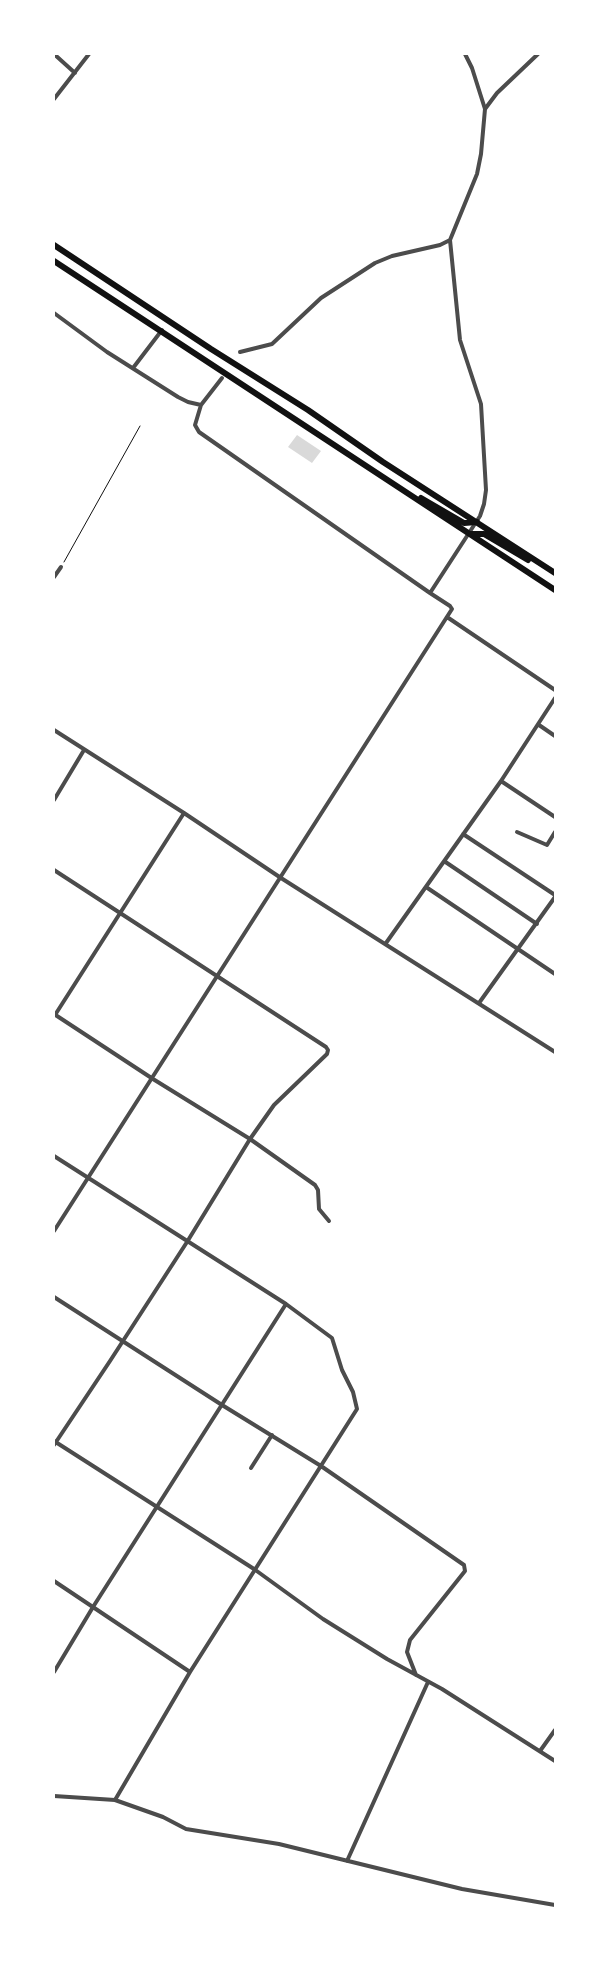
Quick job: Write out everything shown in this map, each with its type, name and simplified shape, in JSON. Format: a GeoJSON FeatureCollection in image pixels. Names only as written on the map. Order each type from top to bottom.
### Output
{"type":"FeatureCollection","features":[{"type":"Feature","properties":{"kind":"main road"},"geometry":{"type":"LineString","coordinates":[[54,245],[555,573]]}},
{"type":"Feature","properties":{"kind":"main road"},"geometry":{"type":"LineString","coordinates":[[54,260],[555,590]]}},
{"type":"Feature","properties":{"kind":"main road"},"geometry":{"type":"LineString","coordinates":[[415,497],[427,500],[464,523],[477,522]]}},
{"type":"Feature","properties":{"kind":"main road"},"geometry":{"type":"LineString","coordinates":[[470,534],[484,534],[533,563],[541,563]]}},
{"type":"Feature","properties":{"kind":"street"},"geometry":{"type":"LineString","coordinates":[[54,54],[74,73]]}},
{"type":"Feature","properties":{"kind":"street"},"geometry":{"type":"LineString","coordinates":[[54,99],[89,54]]}},
{"type":"Feature","properties":{"kind":"street"},"geometry":{"type":"LineString","coordinates":[[430,593],[477,522],[484,504],[486,490],[481,404],[460,340],[450,240],[477,174],[481,154],[485,108],[465,54]]}},
{"type":"Feature","properties":{"kind":"street"},"geometry":{"type":"LineString","coordinates":[[485,108],[497,93],[538,54]]}},
{"type":"Feature","properties":{"kind":"street"},"geometry":{"type":"LineString","coordinates":[[240,352],[272,344],[321,298],[375,262],[392,256],[440,245],[450,240]]}},
{"type":"Feature","properties":{"kind":"street"},"geometry":{"type":"LineString","coordinates":[[54,314],[133,368],[188,402],[201,405]]}},
{"type":"Feature","properties":{"kind":"street"},"geometry":{"type":"LineString","coordinates":[[133,368],[162,330]]}},
{"type":"Feature","properties":{"kind":"street"},"geometry":{"type":"LineString","coordinates":[[54,1231],[452,608],[199,432],[195,425],[201,405],[222,378]]}},
{"type":"Feature","properties":{"kind":"street"},"geometry":{"type":"LineString","coordinates":[[54,577],[61,567]]}},
{"type":"Feature","properties":{"kind":"street"},"geometry":{"type":"LineString","coordinates":[[447,617],[555,690]]}},
{"type":"Feature","properties":{"kind":"street"},"geometry":{"type":"LineString","coordinates":[[386,943],[501,780],[555,698]]}},
{"type":"Feature","properties":{"kind":"street"},"geometry":{"type":"LineString","coordinates":[[538,725],[555,736]]}},
{"type":"Feature","properties":{"kind":"street"},"geometry":{"type":"LineString","coordinates":[[54,730],[184,812],[281,878],[555,1052]]}},
{"type":"Feature","properties":{"kind":"street"},"geometry":{"type":"LineString","coordinates":[[54,800],[84,750]]}},
{"type":"Feature","properties":{"kind":"street"},"geometry":{"type":"LineString","coordinates":[[501,780],[555,816]]}},
{"type":"Feature","properties":{"kind":"street"},"geometry":{"type":"LineString","coordinates":[[184,812],[54,1015],[250,1139],[315,1185],[318,1190],[319,1209],[329,1221]]}},
{"type":"Feature","properties":{"kind":"street"},"geometry":{"type":"LineString","coordinates":[[517,832],[547,844],[555,832]]}},
{"type":"Feature","properties":{"kind":"street"},"geometry":{"type":"LineString","coordinates":[[463,834],[555,896],[479,1003]]}},
{"type":"Feature","properties":{"kind":"street"},"geometry":{"type":"LineString","coordinates":[[444,861],[536,924]]}},
{"type":"Feature","properties":{"kind":"street"},"geometry":{"type":"LineString","coordinates":[[54,870],[328,1050],[327,1054],[274,1105],[250,1139],[187,1242],[54,1443],[254,1569],[323,1618],[555,1761]]}},
{"type":"Feature","properties":{"kind":"street"},"geometry":{"type":"LineString","coordinates":[[426,887],[555,974]]}},
{"type":"Feature","properties":{"kind":"street"},"geometry":{"type":"LineString","coordinates":[[54,1156],[286,1304],[332,1338],[342,1370],[353,1392],[357,1409],[190,1672],[115,1800]]}},
{"type":"Feature","properties":{"kind":"street"},"geometry":{"type":"LineString","coordinates":[[54,1298],[321,1466],[464,1565],[465,1571],[410,1640],[407,1652],[416,1675]]}},
{"type":"Feature","properties":{"kind":"street"},"geometry":{"type":"LineString","coordinates":[[54,1672],[93,1607],[286,1304]]}},
{"type":"Feature","properties":{"kind":"street"},"geometry":{"type":"LineString","coordinates":[[252,1468],[272,1435]]}},
{"type":"Feature","properties":{"kind":"street"},"geometry":{"type":"LineString","coordinates":[[54,1581],[190,1672]]}},
{"type":"Feature","properties":{"kind":"street"},"geometry":{"type":"LineString","coordinates":[[347,1861],[428,1682]]}},
{"type":"Feature","properties":{"kind":"street"},"geometry":{"type":"LineString","coordinates":[[540,1751],[555,1730]]}},
{"type":"Feature","properties":{"kind":"street"},"geometry":{"type":"LineString","coordinates":[[54,1796],[115,1800],[163,1817],[186,1829],[279,1844],[462,1889],[555,1905]]}},
{"type":"Feature","properties":{"kind":"path"},"geometry":{"type":"LineString","coordinates":[[61,567],[140,426]]}},
{"type":"Feature","properties":{"kind":"shaded area"},"geometry":{"type":"Polygon","coordinates":[[[297,435],[321,451],[312,463],[288,447],[297,435]]]}}]}
